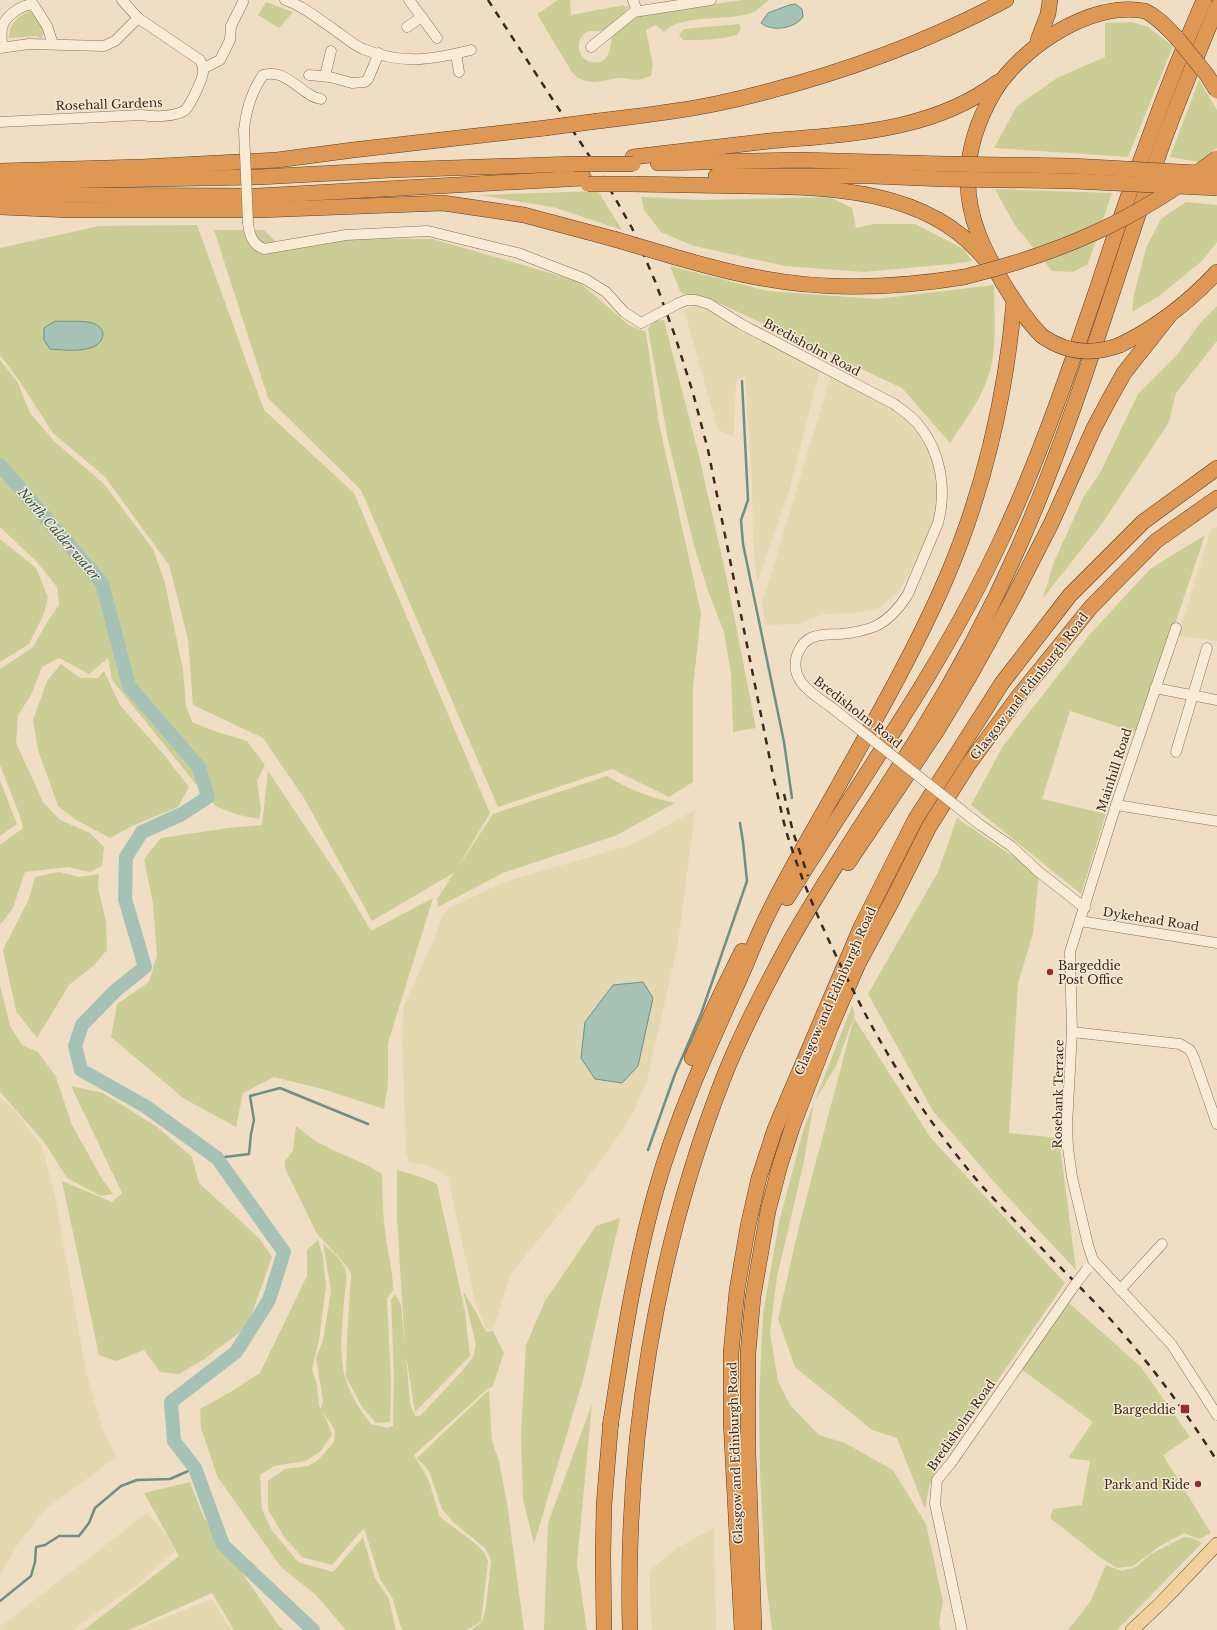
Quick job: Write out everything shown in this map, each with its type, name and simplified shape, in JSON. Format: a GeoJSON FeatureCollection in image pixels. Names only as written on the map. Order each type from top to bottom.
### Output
{"type":"FeatureCollection","features":[{"type":"Feature","properties":{"kind":"highway"},"geometry":{"type":"LineString","coordinates":[[0,172],[277,160],[545,128],[714,104],[787,87],[898,50],[962,22],[1006,0]]}},
{"type":"Feature","properties":{"kind":"highway"},"geometry":{"type":"LineString","coordinates":[[1037,41],[1048,14],[1050,0]]}},
{"type":"Feature","properties":{"kind":"highway"},"geometry":{"type":"LineString","coordinates":[[737,986],[776,915],[931,672],[1003,538],[1050,425],[1150,134],[1204,0]]}},
{"type":"Feature","properties":{"kind":"highway"},"geometry":{"type":"LineString","coordinates":[[1217,91],[1212,79],[1177,38],[1164,24],[1145,11],[1129,7],[1092,6],[1037,41],[1020,58],[1005,77],[995,91],[981,119],[971,151],[968,179],[970,206],[973,221],[987,254],[1024,317],[1042,336],[1060,347],[1078,351],[1099,351],[1120,345],[1149,330],[1169,316],[1217,272]]}},
{"type":"Feature","properties":{"kind":"highway"},"geometry":{"type":"LineString","coordinates":[[630,1630],[631,1538],[634,1477],[646,1376],[659,1291],[693,1164],[723,1078],[751,1014],[788,944],[831,871],[954,677],[1017,551],[1068,419],[1157,159],[1217,7]]}},
{"type":"Feature","properties":{"kind":"highway"},"geometry":{"type":"LineString","coordinates":[[0,195],[258,196],[480,184],[586,181],[631,170],[913,123],[954,109],[981,94],[1005,77]]}},
{"type":"Feature","properties":{"kind":"highway"},"geometry":{"type":"LineString","coordinates":[[125,180],[292,163],[411,143]]}},
{"type":"Feature","properties":{"kind":"highway"},"geometry":{"type":"LineString","coordinates":[[0,207],[70,210],[252,210],[443,203],[524,215],[733,273],[762,279],[807,284],[882,286],[964,277],[1039,255],[1102,230],[1149,205],[1190,179],[1217,158]]}},
{"type":"Feature","properties":{"kind":"highway"},"geometry":{"type":"LineString","coordinates":[[631,170],[744,160],[1072,166],[1217,174]]}},
{"type":"Feature","properties":{"kind":"highway"},"geometry":{"type":"LineString","coordinates":[[0,182],[125,180],[574,164],[790,187],[832,190],[890,200],[923,212],[952,228],[980,253],[1000,277]]}},
{"type":"Feature","properties":{"kind":"highway"},"geometry":{"type":"LineString","coordinates":[[631,170],[945,179],[1088,181],[1217,188]]}},
{"type":"Feature","properties":{"kind":"highway"},"geometry":{"type":"LineString","coordinates":[[1196,292],[1217,280]]}},
{"type":"Feature","properties":{"kind":"highway"},"geometry":{"type":"LineString","coordinates":[[610,1428],[628,1313],[656,1189],[690,1089],[767,916],[803,847],[897,679],[943,586],[976,495],[994,428],[1002,391],[1012,326],[1014,300]]}},
{"type":"Feature","properties":{"kind":"highway"},"geometry":{"type":"LineString","coordinates":[[693,1164],[730,1079],[781,975],[834,885],[934,735],[968,679],[1010,604],[1051,524],[1094,428],[1124,373],[1169,316]]}},
{"type":"Feature","properties":{"kind":"highway","name":"Glasgow and Edinburgh Road"},"geometry":{"type":"LineString","coordinates":[[742,1630],[731,1421],[731,1353],[737,1290],[748,1226],[759,1178],[774,1129],[861,927],[916,820],[1002,683],[1070,595],[1143,522],[1217,468]]}},
{"type":"Feature","properties":{"kind":"highway"},"geometry":{"type":"LineString","coordinates":[[890,780],[959,681],[1004,603],[1073,475]]}},
{"type":"Feature","properties":{"kind":"highway","name":"Glasgow and Edinburgh Road"},"geometry":{"type":"LineString","coordinates":[[754,1630],[748,1452],[748,1353],[753,1297],[768,1211],[780,1165],[831,1026],[858,964],[891,903],[929,827],[968,765],[1018,697],[1091,607],[1156,541],[1217,498]]}},
{"type":"Feature","properties":{"kind":"highway"},"geometry":{"type":"LineString","coordinates":[[604,1630],[604,1512],[621,1312],[630,1265],[649,1185],[684,1078],[716,1004],[789,858],[838,777],[875,720]]}},
{"type":"Feature","properties":{"kind":"main road"},"geometry":{"type":"LineString","coordinates":[[1132,1630],[1217,1544]]}},
{"type":"Feature","properties":{"kind":"street"},"geometry":{"type":"LineString","coordinates":[[122,0],[138,18],[200,60],[204,68],[220,60],[230,40],[231,26],[243,2]]}},
{"type":"Feature","properties":{"kind":"street"},"geometry":{"type":"LineString","coordinates":[[287,0],[300,6],[362,48],[394,58],[414,60],[433,59],[471,50]]}},
{"type":"Feature","properties":{"kind":"street"},"geometry":{"type":"LineString","coordinates":[[409,0],[437,38]]}},
{"type":"Feature","properties":{"kind":"street"},"geometry":{"type":"LineString","coordinates":[[633,0],[637,11]]}},
{"type":"Feature","properties":{"kind":"street"},"geometry":{"type":"LineString","coordinates":[[591,47],[630,14],[637,11],[712,0]]}},
{"type":"Feature","properties":{"kind":"street"},"geometry":{"type":"LineString","coordinates":[[53,44],[47,26],[33,4],[27,4],[8,18],[2,28],[1,48],[28,44],[104,46],[115,41],[138,18]]}},
{"type":"Feature","properties":{"kind":"street"},"geometry":{"type":"LineString","coordinates":[[407,27],[422,17]]}},
{"type":"Feature","properties":{"kind":"street"},"geometry":{"type":"LineString","coordinates":[[325,76],[330,50]]}},
{"type":"Feature","properties":{"kind":"street"},"geometry":{"type":"LineString","coordinates":[[309,75],[325,76],[352,83],[365,82],[368,79],[379,53]]}},
{"type":"Feature","properties":{"kind":"street"},"geometry":{"type":"LineString","coordinates":[[456,54],[460,72]]}},
{"type":"Feature","properties":{"kind":"street","name":"Rosehall Gardens"},"geometry":{"type":"LineString","coordinates":[[0,122],[141,115],[153,116],[175,113],[185,110],[189,105],[203,74],[204,68]]}},
{"type":"Feature","properties":{"kind":"street","name":"Bredisholm Road"},"geometry":{"type":"LineString","coordinates":[[321,99],[310,95],[295,83],[277,73],[270,73],[263,75],[249,102],[244,130],[248,223],[251,239],[258,246],[264,249],[346,235],[428,231],[518,253],[585,279],[606,292],[624,312],[641,323],[679,303],[687,300],[696,300],[709,304],[741,324],[894,404],[918,424],[934,450],[943,487],[938,523],[911,587],[902,603],[891,615],[876,625],[850,633],[827,634],[813,637],[805,643],[799,651],[796,665],[799,679],[802,685],[979,824],[1011,846],[1039,872],[1085,908]]}},
{"type":"Feature","properties":{"kind":"street","name":"Mainhill Road"},"geometry":{"type":"LineString","coordinates":[[1080,921],[1116,805],[1176,628]]}},
{"type":"Feature","properties":{"kind":"street"},"geometry":{"type":"LineString","coordinates":[[1176,752],[1207,648]]}},
{"type":"Feature","properties":{"kind":"street"},"geometry":{"type":"LineString","coordinates":[[1155,688],[1192,697],[1217,700]]}},
{"type":"Feature","properties":{"kind":"street"},"geometry":{"type":"LineString","coordinates":[[1116,805],[1217,821]]}},
{"type":"Feature","properties":{"kind":"street","name":"Dykehead Road"},"geometry":{"type":"LineString","coordinates":[[1080,921],[1217,943]]}},
{"type":"Feature","properties":{"kind":"street","name":"Rosebank Terrace"},"geometry":{"type":"LineString","coordinates":[[1080,921],[1070,952],[1072,1032],[1067,1125],[1068,1148],[1072,1177],[1088,1245],[1090,1264],[1120,1290],[1172,1345],[1216,1411]]}},
{"type":"Feature","properties":{"kind":"street"},"geometry":{"type":"LineString","coordinates":[[1072,1032],[1180,1044],[1190,1050],[1215,1110],[1217,1124]]}},
{"type":"Feature","properties":{"kind":"street"},"geometry":{"type":"LineString","coordinates":[[1120,1290],[1162,1244]]}},
{"type":"Feature","properties":{"kind":"street","name":"Bredisholm Road"},"geometry":{"type":"LineString","coordinates":[[962,1630],[935,1504],[937,1480],[951,1463],[1090,1264]]}},
{"type":"Feature","properties":{"kind":"shaded area"},"geometry":{"type":"Polygon","coordinates":[[[795,4],[802,9],[803,17],[789,27],[771,28],[761,23],[768,13],[795,4]]]}},
{"type":"Feature","properties":{"kind":"shaded area"},"geometry":{"type":"Polygon","coordinates":[[[697,304],[820,370],[789,491],[757,583],[753,541],[752,486],[745,375],[736,381],[734,437],[718,430],[684,310],[697,304]]]}},
{"type":"Feature","properties":{"kind":"shaded area"},"geometry":{"type":"Polygon","coordinates":[[[55,321],[93,323],[102,330],[103,334],[101,341],[96,345],[81,350],[50,349],[44,340],[44,328],[55,321]]]}},
{"type":"Feature","properties":{"kind":"shaded area"},"geometry":{"type":"Polygon","coordinates":[[[831,375],[904,417],[926,444],[934,460],[938,492],[936,513],[924,548],[898,592],[879,608],[855,613],[824,614],[799,624],[766,625],[762,604],[831,375]]]}},
{"type":"Feature","properties":{"kind":"shaded area"},"geometry":{"type":"Polygon","coordinates":[[[1217,527],[1217,641],[1178,636],[1211,529],[1217,527]]]}},
{"type":"Feature","properties":{"kind":"shaded area"},"geometry":{"type":"Polygon","coordinates":[[[695,810],[678,944],[647,1080],[631,1118],[585,1182],[510,1275],[494,1328],[490,1330],[484,1325],[475,1301],[448,1178],[438,1170],[424,1165],[409,1163],[406,1153],[402,1030],[404,1005],[433,942],[441,919],[447,909],[504,882],[631,845],[695,810]]]}},
{"type":"Feature","properties":{"kind":"shaded area"},"geometry":{"type":"Polygon","coordinates":[[[643,982],[653,998],[638,1066],[622,1083],[595,1079],[581,1058],[585,1022],[613,985],[643,982]]]}},
{"type":"Feature","properties":{"kind":"shaded area"},"geometry":{"type":"Polygon","coordinates":[[[0,1097],[18,1114],[42,1147],[55,1196],[86,1372],[102,1428],[116,1457],[46,1509],[19,1542],[0,1575],[0,1097]]]}},
{"type":"Feature","properties":{"kind":"shaded area"},"geometry":{"type":"Polygon","coordinates":[[[147,1513],[166,1534],[175,1551],[139,1583],[73,1630],[0,1630],[0,1627],[147,1513]]]}},
{"type":"Feature","properties":{"kind":"shaded area"},"geometry":{"type":"Polygon","coordinates":[[[714,1528],[716,1630],[652,1630],[649,1571],[677,1548],[714,1528]]]}},
{"type":"Feature","properties":{"kind":"shaded area"},"geometry":{"type":"Polygon","coordinates":[[[212,1599],[231,1630],[134,1630],[212,1599]]]}},
{"type":"Feature","properties":{"kind":"green space"},"geometry":{"type":"Polygon","coordinates":[[[558,0],[570,0],[571,15],[624,5],[625,7],[629,6],[609,28],[602,31],[588,32],[581,38],[579,42],[579,51],[581,55],[588,61],[598,62],[603,61],[608,55],[612,37],[636,16],[742,0],[769,0],[754,12],[744,15],[682,22],[672,26],[664,32],[656,25],[646,30],[653,65],[651,76],[638,80],[620,78],[590,82],[584,81],[573,74],[537,14],[558,0]]]}},
{"type":"Feature","properties":{"kind":"green space"},"geometry":{"type":"Polygon","coordinates":[[[266,2],[293,12],[279,28],[258,15],[266,2]]]}},
{"type":"Feature","properties":{"kind":"green space"},"geometry":{"type":"Polygon","coordinates":[[[29,11],[37,17],[40,24],[44,34],[41,39],[37,36],[9,38],[10,28],[14,21],[29,11]]]}},
{"type":"Feature","properties":{"kind":"green space"},"geometry":{"type":"Polygon","coordinates":[[[1132,22],[1148,27],[1173,46],[1128,157],[994,148],[1017,106],[1057,78],[1105,57],[1105,23],[1132,22]]]}},
{"type":"Feature","properties":{"kind":"green space"},"geometry":{"type":"Polygon","coordinates":[[[739,24],[741,28],[737,35],[730,37],[683,40],[679,35],[684,29],[739,24]]]}},
{"type":"Feature","properties":{"kind":"green space"},"geometry":{"type":"Polygon","coordinates":[[[1199,80],[1217,110],[1217,148],[1199,162],[1170,157],[1199,80]]]}},
{"type":"Feature","properties":{"kind":"green space"},"geometry":{"type":"Polygon","coordinates":[[[995,189],[1112,193],[1088,264],[1073,272],[1052,271],[1014,224],[995,189]]]}},
{"type":"Feature","properties":{"kind":"green space"},"geometry":{"type":"Polygon","coordinates":[[[598,191],[622,230],[553,207],[479,195],[598,191]]]}},
{"type":"Feature","properties":{"kind":"green space"},"geometry":{"type":"Polygon","coordinates":[[[641,197],[704,200],[830,197],[852,208],[856,228],[874,224],[915,224],[964,249],[972,261],[863,272],[785,266],[694,246],[661,232],[644,210],[641,197]]]}},
{"type":"Feature","properties":{"kind":"green space"},"geometry":{"type":"Polygon","coordinates":[[[1186,202],[1217,205],[1217,242],[1202,261],[1159,296],[1132,312],[1134,294],[1146,248],[1161,219],[1186,202]]]}},
{"type":"Feature","properties":{"kind":"green space"},"geometry":{"type":"Polygon","coordinates":[[[197,225],[264,410],[354,493],[490,813],[455,872],[372,921],[304,798],[263,738],[193,705],[188,639],[169,565],[105,477],[53,433],[18,379],[0,355],[0,248],[99,226],[197,225]]]}},
{"type":"Feature","properties":{"kind":"green space"},"geometry":{"type":"Polygon","coordinates":[[[214,230],[264,230],[283,249],[344,238],[433,239],[578,281],[629,325],[646,332],[659,424],[701,613],[693,689],[693,782],[669,797],[612,769],[498,807],[361,490],[268,398],[214,230]]]}},
{"type":"Feature","properties":{"kind":"green space"},"geometry":{"type":"Polygon","coordinates":[[[670,266],[768,291],[876,299],[994,285],[994,351],[987,381],[973,408],[950,443],[902,388],[708,298],[681,293],[670,266]]]}},
{"type":"Feature","properties":{"kind":"green space"},"geometry":{"type":"Polygon","coordinates":[[[1217,306],[1217,341],[1176,393],[1169,422],[1104,521],[1043,598],[1054,562],[1084,496],[1100,473],[1138,394],[1176,356],[1201,322],[1217,306]]]}},
{"type":"Feature","properties":{"kind":"green space"},"geometry":{"type":"Polygon","coordinates":[[[664,320],[699,456],[725,570],[756,728],[733,732],[731,674],[724,632],[708,591],[693,542],[668,440],[648,329],[653,321],[664,320]]]}},
{"type":"Feature","properties":{"kind":"green space"},"geometry":{"type":"Polygon","coordinates":[[[0,360],[17,381],[30,413],[54,441],[104,484],[153,549],[165,583],[183,670],[186,706],[192,722],[211,730],[247,741],[265,765],[257,780],[261,810],[259,819],[239,815],[217,807],[199,788],[112,680],[108,658],[89,674],[59,658],[42,667],[31,695],[18,715],[16,743],[43,802],[60,820],[90,833],[104,847],[102,866],[90,872],[68,867],[25,872],[13,908],[0,925],[0,845],[23,828],[20,816],[0,765],[0,669],[33,647],[59,605],[57,587],[36,561],[0,527],[0,360]]]}},
{"type":"Feature","properties":{"kind":"green space"},"geometry":{"type":"Polygon","coordinates":[[[1205,535],[1174,627],[1135,732],[1070,711],[1042,799],[1106,814],[1081,894],[971,805],[1003,746],[1091,633],[1150,569],[1205,535]]]}},
{"type":"Feature","properties":{"kind":"green space"},"geometry":{"type":"Polygon","coordinates":[[[0,539],[36,568],[48,597],[44,614],[29,644],[0,662],[0,539]]]}},
{"type":"Feature","properties":{"kind":"green space"},"geometry":{"type":"Polygon","coordinates":[[[61,664],[80,678],[98,678],[104,671],[120,705],[165,756],[189,787],[178,807],[132,826],[110,838],[76,820],[58,806],[38,750],[33,720],[47,681],[61,664]]]}},
{"type":"Feature","properties":{"kind":"green space"},"geometry":{"type":"Polygon","coordinates":[[[268,771],[343,883],[371,931],[433,898],[388,1043],[388,1084],[384,1109],[326,1090],[274,1077],[243,1093],[236,1127],[183,1098],[111,1037],[117,1004],[149,982],[157,955],[153,904],[144,859],[161,838],[228,828],[262,825],[268,771]]]}},
{"type":"Feature","properties":{"kind":"green space"},"geometry":{"type":"Polygon","coordinates":[[[607,776],[624,786],[656,798],[675,803],[615,836],[503,873],[438,907],[437,899],[493,814],[607,776]]]}},
{"type":"Feature","properties":{"kind":"green space"},"geometry":{"type":"Polygon","coordinates":[[[0,780],[17,824],[0,836],[0,780]]]}},
{"type":"Feature","properties":{"kind":"green space"},"geometry":{"type":"Polygon","coordinates":[[[957,818],[1039,874],[1033,933],[1018,984],[1009,1133],[1059,1138],[1076,1270],[1003,1192],[933,1111],[868,994],[938,872],[957,818]]]}},
{"type":"Feature","properties":{"kind":"green space"},"geometry":{"type":"Polygon","coordinates":[[[59,872],[79,877],[99,874],[98,888],[106,922],[107,950],[94,965],[69,985],[37,1038],[16,1011],[3,950],[29,899],[35,877],[59,872]]]}},
{"type":"Feature","properties":{"kind":"green space"},"geometry":{"type":"Polygon","coordinates":[[[0,986],[10,1026],[22,1045],[38,1052],[56,1077],[72,1125],[102,1179],[113,1194],[101,1196],[67,1178],[44,1142],[0,1092],[0,986]]]}},
{"type":"Feature","properties":{"kind":"green space"},"geometry":{"type":"Polygon","coordinates":[[[852,1006],[855,1014],[836,1066],[815,1101],[852,1006]]]}},
{"type":"Feature","properties":{"kind":"green space"},"geometry":{"type":"Polygon","coordinates":[[[854,1018],[930,1137],[1065,1283],[937,1468],[929,1487],[925,1509],[897,1438],[872,1430],[795,1367],[778,1319],[799,1226],[854,1018]]]}},
{"type":"Feature","properties":{"kind":"green space"},"geometry":{"type":"Polygon","coordinates":[[[71,1086],[103,1093],[157,1127],[192,1157],[199,1183],[259,1238],[272,1257],[247,1327],[203,1360],[179,1374],[160,1372],[144,1350],[116,1361],[99,1355],[62,1181],[112,1202],[122,1193],[71,1086]]]}},
{"type":"Feature","properties":{"kind":"green space"},"geometry":{"type":"Polygon","coordinates":[[[814,1103],[803,1166],[777,1277],[770,1332],[778,1381],[790,1405],[819,1435],[845,1443],[893,1470],[926,1524],[943,1601],[939,1623],[941,1630],[772,1630],[766,1582],[760,1473],[759,1399],[763,1314],[779,1222],[804,1128],[814,1103]]]}},
{"type":"Feature","properties":{"kind":"green space"},"geometry":{"type":"Polygon","coordinates":[[[296,1126],[317,1142],[365,1164],[382,1174],[384,1223],[393,1284],[393,1291],[387,1298],[391,1384],[390,1422],[376,1423],[362,1407],[346,1377],[351,1274],[346,1265],[317,1234],[285,1168],[285,1161],[293,1151],[296,1126]]]}},
{"type":"Feature","properties":{"kind":"green space"},"geometry":{"type":"Polygon","coordinates":[[[397,1170],[421,1177],[437,1184],[465,1312],[470,1356],[415,1412],[406,1355],[410,1404],[415,1416],[420,1416],[463,1370],[473,1357],[476,1345],[463,1291],[486,1332],[493,1331],[504,1353],[493,1386],[486,1390],[414,1455],[429,1481],[440,1517],[484,1552],[488,1561],[481,1622],[466,1630],[403,1630],[400,1625],[393,1599],[380,1579],[364,1528],[332,1565],[302,1557],[285,1538],[268,1510],[268,1481],[285,1469],[308,1466],[318,1460],[334,1442],[335,1430],[323,1412],[332,1434],[321,1451],[306,1461],[274,1466],[260,1475],[262,1509],[271,1529],[298,1562],[333,1572],[363,1537],[375,1578],[389,1599],[396,1630],[346,1630],[316,1595],[281,1567],[217,1476],[201,1428],[200,1409],[229,1393],[260,1373],[307,1276],[307,1250],[318,1240],[323,1257],[326,1287],[319,1340],[312,1369],[317,1385],[319,1405],[321,1409],[323,1401],[316,1358],[323,1340],[331,1291],[323,1243],[342,1263],[346,1275],[342,1353],[343,1367],[351,1394],[371,1424],[387,1428],[393,1426],[394,1376],[391,1300],[395,1294],[401,1305],[405,1346],[397,1219],[397,1170]]]}},
{"type":"Feature","properties":{"kind":"green space"},"geometry":{"type":"Polygon","coordinates":[[[620,1218],[583,1380],[534,1544],[523,1499],[521,1435],[526,1345],[545,1301],[596,1226],[620,1218]]]}},
{"type":"Feature","properties":{"kind":"green space"},"geometry":{"type":"Polygon","coordinates":[[[1069,1303],[1141,1367],[1190,1437],[1163,1455],[1211,1533],[1199,1539],[1184,1533],[1160,1546],[1133,1566],[1117,1568],[1101,1558],[1050,1518],[1053,1509],[1082,1505],[1090,1461],[1068,1458],[1093,1422],[1021,1369],[1069,1303]]]}},
{"type":"Feature","properties":{"kind":"green space"},"geometry":{"type":"Polygon","coordinates":[[[489,1390],[492,1441],[499,1461],[507,1503],[524,1630],[471,1630],[482,1622],[486,1607],[491,1560],[485,1548],[454,1523],[442,1509],[429,1471],[417,1458],[489,1390]]]}},
{"type":"Feature","properties":{"kind":"green space"},"geometry":{"type":"Polygon","coordinates":[[[592,1404],[577,1563],[587,1630],[544,1630],[548,1523],[592,1404]]]}},
{"type":"Feature","properties":{"kind":"green space"},"geometry":{"type":"Polygon","coordinates":[[[190,1482],[204,1518],[279,1626],[284,1630],[234,1630],[212,1593],[129,1630],[84,1630],[179,1556],[144,1493],[190,1482]]]}},
{"type":"Feature","properties":{"kind":"green space"},"geometry":{"type":"Polygon","coordinates":[[[1184,1537],[1193,1538],[1202,1543],[1117,1630],[1068,1630],[1090,1602],[1106,1565],[1122,1571],[1136,1567],[1151,1554],[1184,1537]]]}},
{"type":"Feature","properties":{"kind":"waterway"},"geometry":{"type":"LineString","coordinates":[[742,381],[748,500],[741,520],[743,544],[784,742],[792,798]]}},
{"type":"Feature","properties":{"kind":"waterway","name":"North Calder water"},"geometry":{"type":"LineString","coordinates":[[0,465],[102,583],[129,686],[199,767],[208,797],[182,814],[142,832],[126,857],[125,899],[145,967],[115,991],[82,1025],[75,1046],[81,1070],[145,1106],[217,1158],[284,1252],[269,1300],[236,1352],[171,1402],[174,1441],[195,1468],[223,1545],[313,1630]]}},
{"type":"Feature","properties":{"kind":"waterway"},"geometry":{"type":"LineString","coordinates":[[648,1150],[675,1074],[701,1014],[747,881],[740,823]]}},
{"type":"Feature","properties":{"kind":"waterway"},"geometry":{"type":"LineString","coordinates":[[217,1158],[249,1154],[254,1120],[250,1096],[280,1088],[368,1124]]}},
{"type":"Feature","properties":{"kind":"waterway"},"geometry":{"type":"LineString","coordinates":[[0,1601],[31,1576],[35,1562],[36,1547],[45,1545],[59,1536],[79,1536],[89,1523],[95,1508],[121,1486],[137,1480],[170,1479],[195,1468]]}},
{"type":"Feature","properties":{"kind":"railway"},"geometry":{"type":"LineString","coordinates":[[488,0],[603,177],[632,228],[655,281],[675,336],[693,393],[708,450],[774,780],[786,830],[807,891],[847,978],[861,1006],[907,1086],[961,1161],[1011,1217],[1102,1310],[1133,1346],[1191,1421],[1217,1461]]}},
{"type":"Feature","properties":{"kind":"railway"},"geometry":{"type":"LineString","coordinates":[[784,794],[793,832],[808,876]]}},
{"type":"Feature","properties":{"kind":"place","name":"Bargeddie Post Office"},"geometry":{"type":"Point","coordinates":[1050,972]}},
{"type":"Feature","properties":{"kind":"place","name":"Bargeddie"},"geometry":{"type":"Point","coordinates":[1185,1409]}},
{"type":"Feature","properties":{"kind":"place","name":"Park and Ride"},"geometry":{"type":"Point","coordinates":[1198,1484]}}]}
